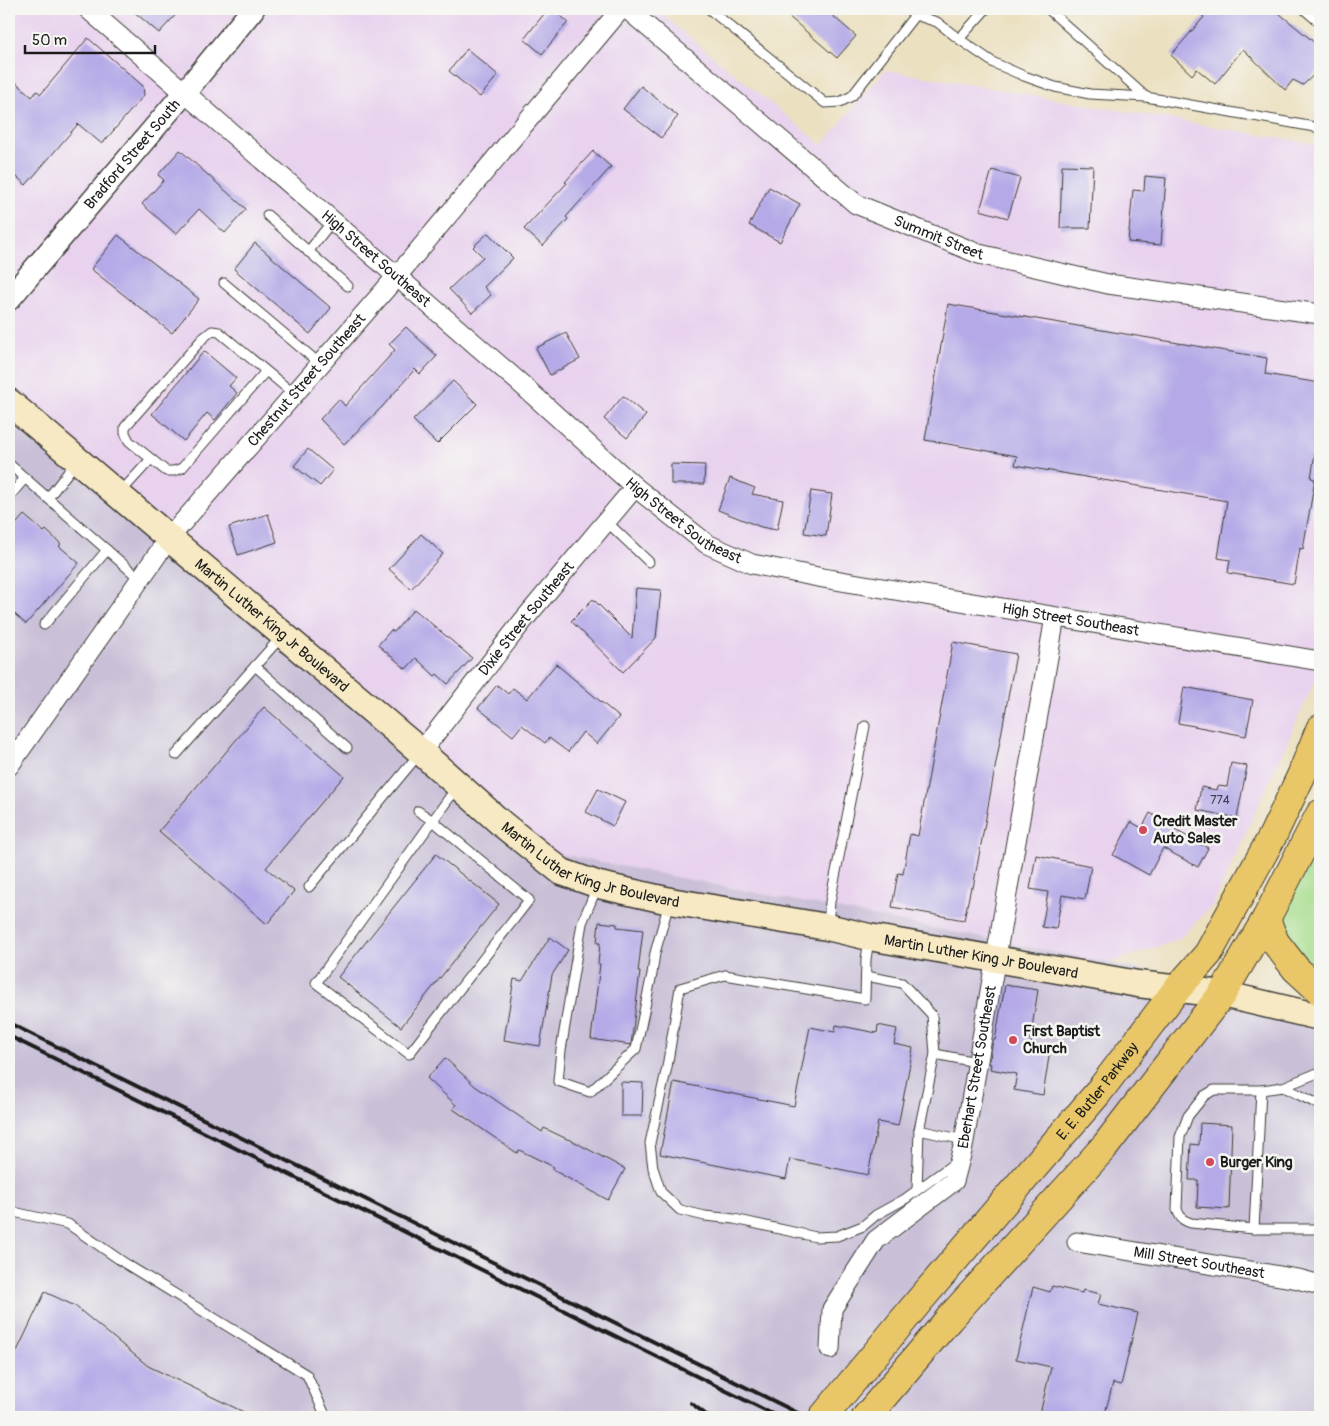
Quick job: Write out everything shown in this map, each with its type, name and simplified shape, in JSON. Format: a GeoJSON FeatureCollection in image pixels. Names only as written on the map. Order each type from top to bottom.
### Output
{"type":"FeatureCollection","features":[{"type":"Feature","properties":{"kind":"highway","name":"E. E. Butler Parkway"},"geometry":{"type":"LineString","coordinates":[[823,1417],[920,1300],[1097,1094],[1177,989],[1208,954],[1272,837],[1320,730]]}},
{"type":"Feature","properties":{"kind":"highway"},"geometry":{"type":"LineString","coordinates":[[866,1417],[949,1319],[1106,1145],[1222,994],[1266,919],[1320,814]]}},
{"type":"Feature","properties":{"kind":"highway"},"geometry":{"type":"LineString","coordinates":[[1266,919],[1275,942],[1296,968],[1320,991]]}},
{"type":"Feature","properties":{"kind":"main road","name":"Martin Luther King Jr Boulevard"},"geometry":{"type":"LineString","coordinates":[[9,402],[421,752],[502,824],[562,872],[598,885],[670,901],[828,927],[869,937],[1138,984],[1222,994],[1320,1017]]}},
{"type":"Feature","properties":{"kind":"street","name":"High Street Southeast"},"geometry":{"type":"LineString","coordinates":[[88,9],[520,382],[635,487],[707,544],[752,564],[823,578],[1320,662]]}},
{"type":"Feature","properties":{"kind":"street","name":"Bradford Street South"},"geometry":{"type":"LineString","coordinates":[[9,299],[253,9]]}},
{"type":"Feature","properties":{"kind":"street","name":"Chestnut Street Southeast"},"geometry":{"type":"LineString","coordinates":[[9,766],[169,538],[397,276],[621,9]]}},
{"type":"Feature","properties":{"kind":"street","name":"Summit Street"},"geometry":{"type":"LineString","coordinates":[[627,9],[856,204],[979,254],[1108,284],[1320,314]]}},
{"type":"Feature","properties":{"kind":"street","name":"Dixie Street Southeast"},"geometry":{"type":"LineString","coordinates":[[421,752],[522,622],[635,487]]}},
{"type":"Feature","properties":{"kind":"street","name":"Eberhart Street Southeast"},"geometry":{"type":"LineString","coordinates":[[830,1349],[832,1309],[876,1240],[954,1181],[964,1140],[976,1062],[1055,617]]}},
{"type":"Feature","properties":{"kind":"street","name":"Mill Street Southeast"},"geometry":{"type":"LineString","coordinates":[[1078,1242],[1298,1279],[1320,1285]]}},
{"type":"Feature","properties":{"kind":"lane"},"geometry":{"type":"LineString","coordinates":[[709,9],[825,103],[840,102],[852,96],[911,12],[937,22],[958,39],[994,63],[1055,87],[1090,94],[1146,97],[1320,128]]}},
{"type":"Feature","properties":{"kind":"lane"},"geometry":{"type":"LineString","coordinates":[[958,39],[986,9]]}},
{"type":"Feature","properties":{"kind":"lane"},"geometry":{"type":"LineString","coordinates":[[1048,9],[1146,97]]}},
{"type":"Feature","properties":{"kind":"lane"},"geometry":{"type":"LineString","coordinates":[[1304,9],[1320,24]]}},
{"type":"Feature","properties":{"kind":"lane"},"geometry":{"type":"LineString","coordinates":[[267,215],[348,286]]}},
{"type":"Feature","properties":{"kind":"lane"},"geometry":{"type":"LineString","coordinates":[[308,252],[333,220]]}},
{"type":"Feature","properties":{"kind":"lane"},"geometry":{"type":"LineString","coordinates":[[224,283],[320,364]]}},
{"type":"Feature","properties":{"kind":"lane"},"geometry":{"type":"LineString","coordinates":[[266,371],[182,468],[174,472],[166,471],[128,441],[125,427],[203,338],[212,331],[218,332],[266,371],[294,394]]}},
{"type":"Feature","properties":{"kind":"lane"},"geometry":{"type":"LineString","coordinates":[[118,495],[151,459]]}},
{"type":"Feature","properties":{"kind":"lane"},"geometry":{"type":"LineString","coordinates":[[48,498],[77,461]]}},
{"type":"Feature","properties":{"kind":"lane"},"geometry":{"type":"LineString","coordinates":[[9,464],[140,579]]}},
{"type":"Feature","properties":{"kind":"lane"},"geometry":{"type":"LineString","coordinates":[[9,497],[25,478]]}},
{"type":"Feature","properties":{"kind":"lane"},"geometry":{"type":"LineString","coordinates":[[606,521],[649,562]]}},
{"type":"Feature","properties":{"kind":"lane"},"geometry":{"type":"LineString","coordinates":[[44,625],[107,550]]}},
{"type":"Feature","properties":{"kind":"lane"},"geometry":{"type":"LineString","coordinates":[[176,755],[283,635]]}},
{"type":"Feature","properties":{"kind":"lane"},"geometry":{"type":"LineString","coordinates":[[255,666],[347,748]]}},
{"type":"Feature","properties":{"kind":"lane"},"geometry":{"type":"LineString","coordinates":[[828,927],[830,902],[865,726]]}},
{"type":"Feature","properties":{"kind":"lane"},"geometry":{"type":"LineString","coordinates":[[309,887],[421,752]]}},
{"type":"Feature","properties":{"kind":"lane"},"geometry":{"type":"LineString","coordinates":[[418,811],[433,821],[529,900],[409,1054],[316,983],[433,821],[458,785]]}},
{"type":"Feature","properties":{"kind":"lane"},"geometry":{"type":"LineString","coordinates":[[598,885],[582,923],[561,1050],[558,1081],[590,1092],[636,1049],[655,952],[670,901]]}},
{"type":"Feature","properties":{"kind":"lane"},"geometry":{"type":"LineString","coordinates":[[869,937],[865,999],[725,975],[680,988],[667,1067],[650,1143],[653,1168],[661,1192],[680,1210],[705,1216],[734,1219],[816,1237],[837,1236],[863,1226],[959,1160]]}},
{"type":"Feature","properties":{"kind":"lane"},"geometry":{"type":"LineString","coordinates":[[866,976],[902,984],[932,1015],[935,1054],[919,1130],[917,1190]]}},
{"type":"Feature","properties":{"kind":"lane"},"geometry":{"type":"LineString","coordinates":[[935,1054],[976,1062]]}},
{"type":"Feature","properties":{"kind":"lane"},"geometry":{"type":"LineString","coordinates":[[1320,1072],[1284,1087],[1261,1090],[1214,1090],[1204,1096],[1188,1116],[1180,1137],[1177,1209],[1183,1221],[1254,1229],[1320,1229]]}},
{"type":"Feature","properties":{"kind":"lane"},"geometry":{"type":"LineString","coordinates":[[1284,1087],[1320,1105]]}},
{"type":"Feature","properties":{"kind":"lane"},"geometry":{"type":"LineString","coordinates":[[1254,1229],[1261,1090]]}},
{"type":"Feature","properties":{"kind":"lane"},"geometry":{"type":"LineString","coordinates":[[919,1130],[964,1140]]}},
{"type":"Feature","properties":{"kind":"lane"},"geometry":{"type":"LineString","coordinates":[[9,1211],[68,1224],[126,1264],[307,1375],[326,1417]]}},
{"type":"Feature","properties":{"kind":"shaded area"},"geometry":{"type":"Polygon","coordinates":[[[9,9],[655,9],[822,145],[885,70],[1320,145],[1320,670],[1213,905],[1178,940],[1109,963],[535,849],[9,396],[9,9]]]}},
{"type":"Feature","properties":{"kind":"shaded area"},"geometry":{"type":"Polygon","coordinates":[[[9,396],[535,849],[1109,963],[1320,1012],[1320,1417],[9,1417],[9,396]]]}},
{"type":"Feature","properties":{"kind":"green space"},"geometry":{"type":"Polygon","coordinates":[[[1320,835],[1320,976],[1290,948],[1280,921],[1320,835]]]}},
{"type":"Feature","properties":{"kind":"building"},"geometry":{"type":"Polygon","coordinates":[[[131,9],[181,9],[159,33],[131,9]]]}},
{"type":"Feature","properties":{"kind":"building"},"geometry":{"type":"Polygon","coordinates":[[[548,9],[552,9],[568,22],[542,54],[524,39],[548,9]]]}},
{"type":"Feature","properties":{"kind":"building"},"geometry":{"type":"Polygon","coordinates":[[[780,9],[825,9],[856,36],[837,58],[780,9]]]}},
{"type":"Feature","properties":{"kind":"building"},"geometry":{"type":"Polygon","coordinates":[[[1194,9],[1274,9],[1320,47],[1320,69],[1303,85],[1293,80],[1285,90],[1243,49],[1215,84],[1197,69],[1192,75],[1171,55],[1204,17],[1194,9]]]}},
{"type":"Feature","properties":{"kind":"building"},"geometry":{"type":"Polygon","coordinates":[[[88,38],[143,86],[144,95],[102,144],[78,124],[26,185],[9,170],[9,76],[32,97],[37,91],[41,94],[88,38]]]}},
{"type":"Feature","properties":{"kind":"building"},"geometry":{"type":"Polygon","coordinates":[[[467,49],[498,75],[480,97],[449,71],[467,49]]]}},
{"type":"Feature","properties":{"kind":"building"},"geometry":{"type":"Polygon","coordinates":[[[641,86],[678,116],[661,138],[623,109],[641,86]]]}},
{"type":"Feature","properties":{"kind":"building"},"geometry":{"type":"Polygon","coordinates":[[[180,150],[246,209],[225,233],[199,209],[176,234],[142,204],[164,180],[158,175],[180,150]]]}},
{"type":"Feature","properties":{"kind":"building"},"geometry":{"type":"Polygon","coordinates":[[[593,151],[611,167],[543,246],[524,229],[567,183],[565,182],[593,151]]]}},
{"type":"Feature","properties":{"kind":"building"},"geometry":{"type":"Polygon","coordinates":[[[1062,165],[1093,166],[1090,228],[1060,228],[1062,165]]]}},
{"type":"Feature","properties":{"kind":"building"},"geometry":{"type":"Polygon","coordinates":[[[992,170],[1020,178],[1008,218],[980,210],[992,170]]]}},
{"type":"Feature","properties":{"kind":"building"},"geometry":{"type":"Polygon","coordinates":[[[1145,176],[1166,178],[1161,245],[1128,242],[1133,190],[1144,191],[1145,176]]]}},
{"type":"Feature","properties":{"kind":"building"},"geometry":{"type":"Polygon","coordinates":[[[769,187],[800,204],[780,242],[749,225],[769,187]]]}},
{"type":"Feature","properties":{"kind":"building"},"geometry":{"type":"Polygon","coordinates":[[[488,233],[513,258],[484,287],[491,295],[472,313],[449,289],[483,257],[473,247],[488,233]]]}},
{"type":"Feature","properties":{"kind":"building"},"geometry":{"type":"Polygon","coordinates":[[[118,235],[199,299],[172,333],[91,269],[118,235]]]}},
{"type":"Feature","properties":{"kind":"building"},"geometry":{"type":"Polygon","coordinates":[[[255,243],[331,308],[310,334],[234,269],[255,243]]]}},
{"type":"Feature","properties":{"kind":"building"},"geometry":{"type":"Polygon","coordinates":[[[948,304],[1267,358],[1265,374],[1320,383],[1320,423],[1311,478],[1315,479],[1303,549],[1300,548],[1294,584],[1228,573],[1230,560],[1218,558],[1227,501],[1015,465],[1017,456],[925,440],[948,304]]]}},
{"type":"Feature","properties":{"kind":"building"},"geometry":{"type":"Polygon","coordinates":[[[406,327],[437,356],[420,374],[415,369],[382,407],[344,444],[320,419],[339,399],[345,406],[395,350],[389,344],[406,327]]]}},
{"type":"Feature","properties":{"kind":"building"},"geometry":{"type":"Polygon","coordinates":[[[566,333],[580,359],[550,375],[536,348],[566,333]]]}},
{"type":"Feature","properties":{"kind":"building"},"geometry":{"type":"Polygon","coordinates":[[[204,351],[236,378],[229,386],[237,393],[215,420],[207,413],[184,441],[152,414],[204,351]]]}},
{"type":"Feature","properties":{"kind":"building"},"geometry":{"type":"Polygon","coordinates":[[[453,381],[477,404],[437,444],[413,420],[453,381]]]}},
{"type":"Feature","properties":{"kind":"building"},"geometry":{"type":"Polygon","coordinates":[[[623,396],[646,415],[627,438],[604,419],[623,396]]]}},
{"type":"Feature","properties":{"kind":"building"},"geometry":{"type":"Polygon","coordinates":[[[308,449],[333,470],[320,486],[294,466],[308,449]]]}},
{"type":"Feature","properties":{"kind":"building"},"geometry":{"type":"Polygon","coordinates":[[[671,464],[705,465],[704,484],[671,484],[671,464]]]}},
{"type":"Feature","properties":{"kind":"building"},"geometry":{"type":"Polygon","coordinates":[[[730,478],[755,488],[752,494],[783,500],[777,530],[761,527],[718,510],[730,478]]]}},
{"type":"Feature","properties":{"kind":"building"},"geometry":{"type":"Polygon","coordinates":[[[811,491],[832,494],[826,536],[804,533],[811,491]]]}},
{"type":"Feature","properties":{"kind":"building"},"geometry":{"type":"Polygon","coordinates":[[[268,514],[277,542],[238,555],[229,527],[268,514]]]}},
{"type":"Feature","properties":{"kind":"building"},"geometry":{"type":"Polygon","coordinates":[[[24,515],[44,532],[46,530],[61,544],[59,546],[79,563],[26,624],[9,609],[9,532],[24,515]]]}},
{"type":"Feature","properties":{"kind":"building"},"geometry":{"type":"Polygon","coordinates":[[[421,534],[443,554],[411,589],[389,569],[421,534]]]}},
{"type":"Feature","properties":{"kind":"building"},"geometry":{"type":"Polygon","coordinates":[[[636,588],[661,590],[656,638],[623,672],[571,621],[593,599],[632,638],[636,588]]]}},
{"type":"Feature","properties":{"kind":"building"},"geometry":{"type":"Polygon","coordinates":[[[414,609],[472,658],[448,684],[437,674],[435,676],[416,658],[406,669],[378,645],[391,630],[394,632],[414,609]]]}},
{"type":"Feature","properties":{"kind":"building"},"geometry":{"type":"Polygon","coordinates":[[[953,642],[1016,654],[973,888],[971,887],[964,920],[892,907],[898,873],[903,874],[910,834],[918,836],[953,642]]]}},
{"type":"Feature","properties":{"kind":"building"},"geometry":{"type":"Polygon","coordinates":[[[556,664],[619,717],[597,744],[583,732],[568,752],[549,738],[545,743],[522,725],[513,736],[478,708],[497,685],[508,694],[513,688],[527,699],[556,664]]]}},
{"type":"Feature","properties":{"kind":"building"},"geometry":{"type":"Polygon","coordinates":[[[1184,687],[1253,700],[1246,736],[1178,723],[1184,687]]]}},
{"type":"Feature","properties":{"kind":"building"},"geometry":{"type":"Polygon","coordinates":[[[264,707],[344,776],[266,868],[294,891],[267,924],[159,831],[264,707]]]}},
{"type":"Feature","properties":{"kind":"building"},"geometry":{"type":"Polygon","coordinates":[[[1231,763],[1247,766],[1237,818],[1197,810],[1201,787],[1216,790],[1217,786],[1227,787],[1231,763]]]}},
{"type":"Feature","properties":{"kind":"building"},"geometry":{"type":"Polygon","coordinates":[[[598,789],[625,802],[613,826],[586,812],[598,789]]]}},
{"type":"Feature","properties":{"kind":"building"},"geometry":{"type":"Polygon","coordinates":[[[1150,813],[1176,828],[1175,830],[1208,848],[1198,867],[1163,848],[1149,875],[1113,855],[1131,822],[1142,828],[1150,813]]]}},
{"type":"Feature","properties":{"kind":"building"},"geometry":{"type":"Polygon","coordinates":[[[436,854],[499,904],[401,1027],[338,977],[436,854]]]}},
{"type":"Feature","properties":{"kind":"building"},"geometry":{"type":"Polygon","coordinates":[[[1036,855],[1091,866],[1085,899],[1062,895],[1056,929],[1042,927],[1048,892],[1030,889],[1036,855]]]}},
{"type":"Feature","properties":{"kind":"building"},"geometry":{"type":"Polygon","coordinates":[[[599,922],[617,924],[617,927],[643,930],[631,1045],[591,1039],[600,964],[598,964],[600,943],[597,943],[599,922]]]}},
{"type":"Feature","properties":{"kind":"building"},"geometry":{"type":"Polygon","coordinates":[[[550,937],[568,950],[552,975],[540,1046],[504,1040],[514,979],[522,981],[550,937]]]}},
{"type":"Feature","properties":{"kind":"building","name":"First Baptist Church"},"geometry":{"type":"Polygon","coordinates":[[[1005,985],[1038,990],[1030,1040],[1032,1041],[1031,1046],[1050,1050],[1043,1095],[1014,1090],[1017,1074],[990,1069],[991,1064],[989,1064],[993,1040],[995,1040],[1005,985]]]}},
{"type":"Feature","properties":{"kind":"building"},"geometry":{"type":"Polygon","coordinates":[[[836,1025],[877,1033],[878,1025],[897,1029],[894,1044],[913,1048],[898,1126],[878,1122],[868,1175],[790,1159],[786,1179],[660,1154],[674,1082],[794,1106],[810,1027],[835,1032],[836,1025]]]}},
{"type":"Feature","properties":{"kind":"building"},"geometry":{"type":"Polygon","coordinates":[[[445,1058],[475,1086],[542,1132],[544,1128],[569,1139],[625,1169],[608,1200],[553,1170],[554,1167],[519,1150],[517,1153],[453,1109],[456,1105],[427,1078],[445,1058]]]}},
{"type":"Feature","properties":{"kind":"building"},"geometry":{"type":"Polygon","coordinates":[[[621,1082],[643,1083],[642,1116],[621,1116],[621,1082]]]}},
{"type":"Feature","properties":{"kind":"building","name":"Burger King"},"geometry":{"type":"Polygon","coordinates":[[[1200,1123],[1232,1125],[1229,1209],[1197,1207],[1198,1180],[1189,1180],[1191,1144],[1199,1145],[1200,1123]]]}},
{"type":"Feature","properties":{"kind":"building"},"geometry":{"type":"Polygon","coordinates":[[[1052,1286],[1082,1293],[1083,1290],[1101,1294],[1098,1304],[1138,1313],[1121,1385],[1113,1383],[1104,1417],[1053,1417],[1040,1414],[1051,1367],[1016,1359],[1033,1287],[1050,1292],[1052,1286]]]}},
{"type":"Feature","properties":{"kind":"building"},"geometry":{"type":"Polygon","coordinates":[[[45,1292],[75,1306],[148,1366],[254,1417],[9,1417],[9,1368],[45,1292]]]}},
{"type":"Feature","properties":{"kind":"railway"},"geometry":{"type":"LineString","coordinates":[[9,1023],[806,1417]]}},
{"type":"Feature","properties":{"kind":"railway"},"geometry":{"type":"LineString","coordinates":[[9,1036],[779,1417]]}},
{"type":"Feature","properties":{"kind":"railway"},"geometry":{"type":"LineString","coordinates":[[691,1403],[709,1417]]}},
{"type":"Feature","properties":{"kind":"place","name":"Credit Master Auto Sales"},"geometry":{"type":"Point","coordinates":[1143,830]}},
{"type":"Feature","properties":{"kind":"place","name":"First Baptist Church"},"geometry":{"type":"Point","coordinates":[1013,1040]}},
{"type":"Feature","properties":{"kind":"place","name":"Burger King"},"geometry":{"type":"Point","coordinates":[1210,1162]}}]}
